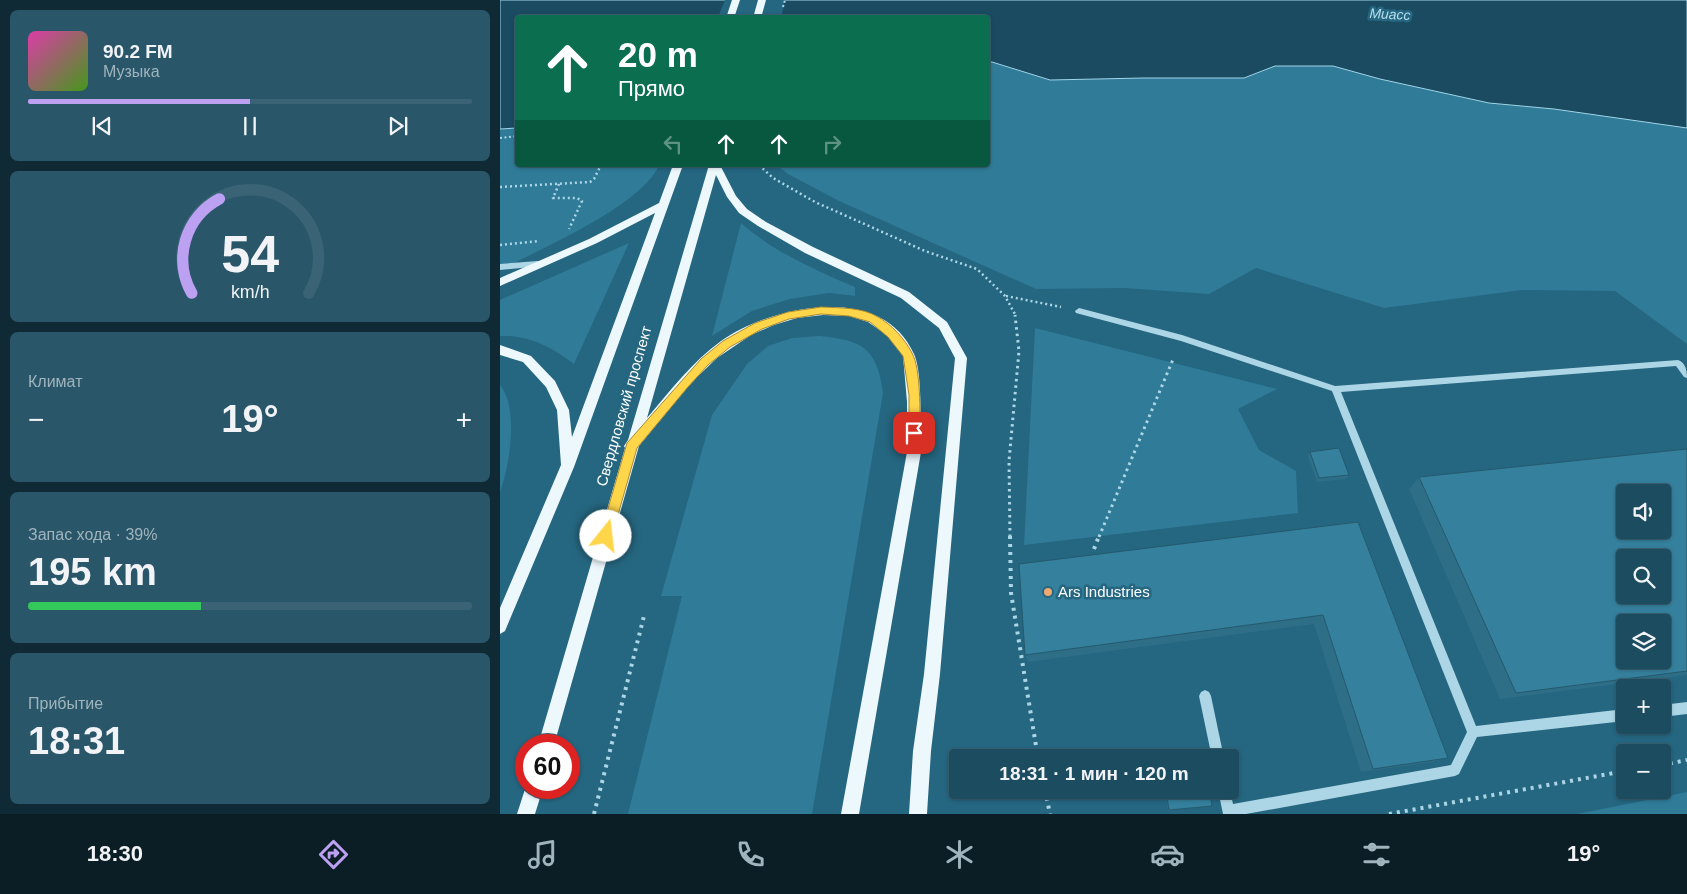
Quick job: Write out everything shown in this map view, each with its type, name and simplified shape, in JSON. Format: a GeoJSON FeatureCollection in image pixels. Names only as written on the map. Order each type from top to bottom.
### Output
{"type":"FeatureCollection","features":[{"type":"Feature","properties":{"kind":"main road"},"geometry":{"type":"LineString","coordinates":[[731,15],[736,0]]}},
{"type":"Feature","properties":{"kind":"main road"},"geometry":{"type":"LineString","coordinates":[[758,15],[762,0]]}},
{"type":"Feature","properties":{"kind":"main road","name":"Свердловский проспект"},"geometry":{"type":"LineString","coordinates":[[500,626],[567,467],[677,167]]}},
{"type":"Feature","properties":{"kind":"main road","name":"Свердловский проспект"},"geometry":{"type":"LineString","coordinates":[[549,734],[631,446],[714,167]]}},
{"type":"Feature","properties":{"kind":"main road"},"geometry":{"type":"LineString","coordinates":[[716,167],[732,197],[743,211],[762,224],[809,250],[905,296],[943,325],[961,358],[933,664],[922,751],[918,814]]}},
{"type":"Feature","properties":{"kind":"main road"},"geometry":{"type":"LineString","coordinates":[[500,282],[593,241],[663,205]]}},
{"type":"Feature","properties":{"kind":"main road"},"geometry":{"type":"LineString","coordinates":[[631,446],[705,362],[727,344],[758,326],[788,316],[821,310],[849,312],[874,319],[892,334],[908,355],[914,395],[914,452],[850,814]]}},
{"type":"Feature","properties":{"kind":"main road"},"geometry":{"type":"LineString","coordinates":[[500,350],[527,359],[551,384],[563,410],[567,467]]}},
{"type":"Feature","properties":{"kind":"main road"},"geometry":{"type":"LineString","coordinates":[[526,814],[531,799]]}},
{"type":"Feature","properties":{"kind":"lane"},"geometry":{"type":"LineString","coordinates":[[500,268],[538,264]]}},
{"type":"Feature","properties":{"kind":"lane"},"geometry":{"type":"LineString","coordinates":[[1079,311],[1182,338],[1335,389],[1678,364],[1687,375]]}},
{"type":"Feature","properties":{"kind":"lane"},"geometry":{"type":"LineString","coordinates":[[1226,799],[1228,811],[1455,770],[1473,732],[1335,389]]}},
{"type":"Feature","properties":{"kind":"lane"},"geometry":{"type":"LineString","coordinates":[[1205,696],[1216,749]]}},
{"type":"Feature","properties":{"kind":"lane"},"geometry":{"type":"LineString","coordinates":[[1671,710],[1687,708]]}},
{"type":"Feature","properties":{"kind":"lane"},"geometry":{"type":"LineString","coordinates":[[1473,732],[1616,716]]}},
{"type":"Feature","properties":{"kind":"path"},"geometry":{"type":"LineString","coordinates":[[500,138],[515,136]]}},
{"type":"Feature","properties":{"kind":"path"},"geometry":{"type":"LineString","coordinates":[[500,187],[592,181],[600,167]]}},
{"type":"Feature","properties":{"kind":"path"},"geometry":{"type":"LineString","coordinates":[[761,167],[773,178]]}},
{"type":"Feature","properties":{"kind":"path"},"geometry":{"type":"LineString","coordinates":[[559,184],[553,198],[577,198],[582,201],[570,226]]}},
{"type":"Feature","properties":{"kind":"path"},"geometry":{"type":"LineString","coordinates":[[1005,296],[1079,311]]}},
{"type":"Feature","properties":{"kind":"path"},"geometry":{"type":"LineString","coordinates":[[1094,549],[1182,338]]}},
{"type":"Feature","properties":{"kind":"path"},"geometry":{"type":"LineString","coordinates":[[594,814],[644,616]]}},
{"type":"Feature","properties":{"kind":"path"},"geometry":{"type":"LineString","coordinates":[[1671,763],[1687,760]]}},
{"type":"Feature","properties":{"kind":"path"},"geometry":{"type":"LineString","coordinates":[[1389,814],[1616,774]]}},
{"type":"Feature","properties":{"kind":"path"},"geometry":{"type":"LineString","coordinates":[[1047,799],[1050,814]]}},
{"type":"Feature","properties":{"kind":"shaded area"},"geometry":{"type":"Polygon","coordinates":[[[990,62],[1050,80],[1244,78],[1275,66],[1333,66],[1380,79],[1489,103],[1554,109],[1687,128],[1687,344],[1615,291],[1522,290],[1384,308],[1256,268],[1209,294],[1125,288],[1036,289],[839,201],[788,174],[779,167],[990,167],[990,62]]]}},
{"type":"Feature","properties":{"kind":"shaded area"},"geometry":{"type":"Polygon","coordinates":[[[515,128],[515,167],[658,167],[649,180],[612,211],[563,239],[500,270],[500,129],[515,128]]]}},
{"type":"Feature","properties":{"kind":"shaded area"},"geometry":{"type":"Polygon","coordinates":[[[741,223],[781,252],[855,287],[855,296],[829,293],[790,299],[752,311],[712,336],[741,223]]]}},
{"type":"Feature","properties":{"kind":"shaded area"},"geometry":{"type":"Polygon","coordinates":[[[629,243],[574,364],[540,343],[511,336],[500,336],[500,300],[629,243]]]}},
{"type":"Feature","properties":{"kind":"shaded area"},"geometry":{"type":"Polygon","coordinates":[[[1035,328],[1277,389],[1238,409],[1259,450],[1296,471],[1298,513],[1024,545],[1035,328]]]}},
{"type":"Feature","properties":{"kind":"shaded area"},"geometry":{"type":"Polygon","coordinates":[[[819,336],[847,340],[865,349],[872,356],[877,366],[883,393],[812,814],[628,814],[682,596],[661,596],[712,415],[747,364],[768,346],[792,338],[819,336]]]}},
{"type":"Feature","properties":{"kind":"shaded area"},"geometry":{"type":"Polygon","coordinates":[[[500,385],[506,395],[509,408],[511,437],[507,467],[500,492],[500,385]]]}},
{"type":"Feature","properties":{"kind":"shaded area"},"geometry":{"type":"Polygon","coordinates":[[[1687,792],[1687,814],[1577,814],[1652,799],[1671,799],[1671,795],[1687,792]]]}},
{"type":"Feature","properties":{"kind":"water","name":"Миасс"},"geometry":{"type":"Polygon","coordinates":[[[500,0],[1687,0],[1687,128],[1554,109],[1489,103],[1380,79],[1333,66],[1275,66],[1244,78],[1050,80],[990,62],[990,15],[515,15],[515,128],[500,129],[500,0]]]}},
{"type":"Feature","properties":{"kind":"pier"},"geometry":{"type":"Polygon","coordinates":[[[725,0],[785,0],[782,15],[719,15],[725,0]]]}},
{"type":"Feature","properties":{"kind":"building"},"geometry":{"type":"Polygon","coordinates":[[[1339,448],[1349,475],[1319,478],[1310,452],[1339,448]]]}},
{"type":"Feature","properties":{"kind":"building"},"geometry":{"type":"Polygon","coordinates":[[[1687,449],[1687,671],[1516,693],[1419,477],[1687,449]]]}},
{"type":"Feature","properties":{"kind":"building"},"geometry":{"type":"Polygon","coordinates":[[[1358,522],[1448,758],[1373,769],[1323,615],[1025,655],[1019,564],[1358,522]]]}},
{"type":"Feature","properties":{"kind":"building"},"geometry":{"type":"Polygon","coordinates":[[[1167,799],[1211,799],[1212,806],[1169,810],[1167,799]]]}},
{"type":"Feature","properties":{"kind":"place","name":"Ars Industries"},"geometry":{"type":"Point","coordinates":[1048,592]}},
{"type":"Feature","properties":{"kind":"route"},"geometry":{"type":"LineString","coordinates":[[606,536],[631,446],[705,362],[727,344],[758,326],[788,316],[821,310],[849,312],[874,319],[892,334],[908,355],[914,395],[914,433]]}}]}
